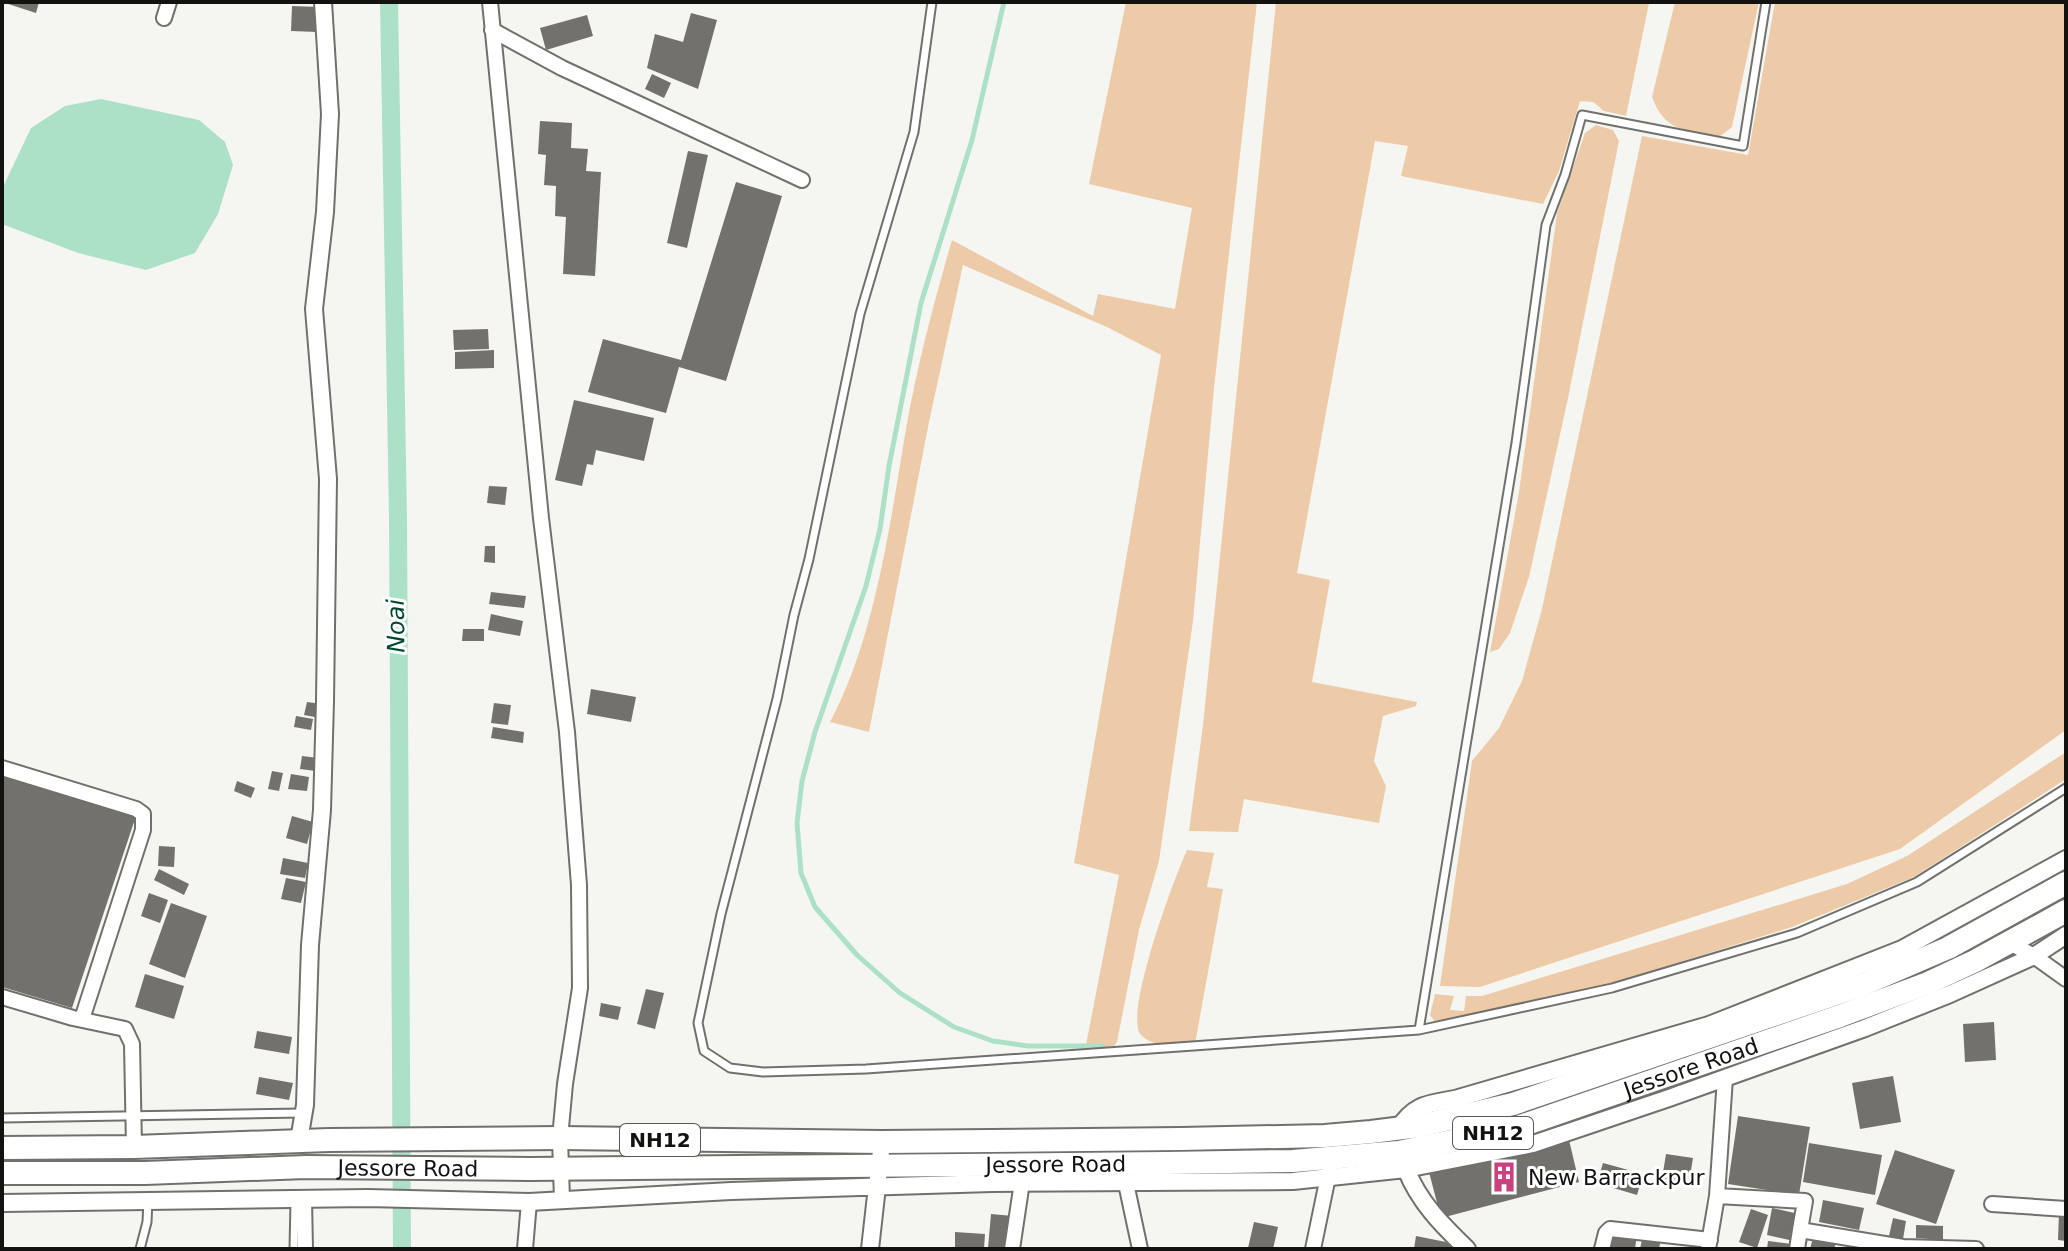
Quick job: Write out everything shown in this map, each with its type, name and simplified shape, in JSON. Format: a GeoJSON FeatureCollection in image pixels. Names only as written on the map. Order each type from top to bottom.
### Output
{"type":"FeatureCollection","features":[{"type":"Feature","properties":{"kind":"highway","name":"NH12"},"geometry":{"type":"LineString","coordinates":[[2,1148],[134,1147],[299,1140],[560,1138],[882,1142],[1262,1138],[1398,1129],[1513,1104],[1862,985],[1948,948],[2066,883]]}},
{"type":"Feature","properties":{"kind":"highway","name":"Jessore Road"},"geometry":{"type":"LineString","coordinates":[[2,1173],[444,1167],[879,1177],[1330,1168],[1515,1128],[1928,983],[2066,911]]}},
{"type":"Feature","properties":{"kind":"street"},"geometry":{"type":"LineString","coordinates":[[164,18],[169,2]]}},
{"type":"Feature","properties":{"kind":"street"},"geometry":{"type":"LineString","coordinates":[[299,1140],[309,1029],[310,945],[322,810],[325,670],[328,479],[314,309],[325,212],[330,114],[323,2]]}},
{"type":"Feature","properties":{"kind":"street"},"geometry":{"type":"LineString","coordinates":[[490,2],[540,503],[567,732],[579,885],[580,988],[560,1138],[562,1200]]}},
{"type":"Feature","properties":{"kind":"street"},"geometry":{"type":"LineString","coordinates":[[492,30],[562,68],[802,180]]}},
{"type":"Feature","properties":{"kind":"street"},"geometry":{"type":"LineString","coordinates":[[2,768],[136,809],[143,814],[143,830],[82,1019]]}},
{"type":"Feature","properties":{"kind":"street"},"geometry":{"type":"LineString","coordinates":[[1398,1129],[1408,1113],[1425,1104],[1455,1099],[1709,1025],[1902,949],[2066,859]]}},
{"type":"Feature","properties":{"kind":"street"},"geometry":{"type":"LineString","coordinates":[[1313,1249],[1330,1168],[1406,1169],[1533,1144],[1865,1028],[2034,956],[2066,935]]}},
{"type":"Feature","properties":{"kind":"street"},"geometry":{"type":"LineString","coordinates":[[2008,942],[2066,979]]}},
{"type":"Feature","properties":{"kind":"street"},"geometry":{"type":"LineString","coordinates":[[2,997],[125,1029],[130,1036],[134,1147]]}},
{"type":"Feature","properties":{"kind":"street"},"geometry":{"type":"LineString","coordinates":[[1602,1249],[1610,1229],[1709,1245],[1717,1196],[1725,1078]]}},
{"type":"Feature","properties":{"kind":"street"},"geometry":{"type":"LineString","coordinates":[[870,1249],[882,1142]]}},
{"type":"Feature","properties":{"kind":"street"},"geometry":{"type":"LineString","coordinates":[[278,1168],[292,1199],[305,1249]]}},
{"type":"Feature","properties":{"kind":"street"},"geometry":{"type":"LineString","coordinates":[[1406,1169],[1434,1217],[1467,1249]]}},
{"type":"Feature","properties":{"kind":"street"},"geometry":{"type":"LineString","coordinates":[[2,1203],[336,1198],[529,1202],[731,1191],[879,1177],[1022,1182],[1124,1172],[1140,1249]]}},
{"type":"Feature","properties":{"kind":"street"},"geometry":{"type":"LineString","coordinates":[[1012,1249],[1022,1182]]}},
{"type":"Feature","properties":{"kind":"street"},"geometry":{"type":"LineString","coordinates":[[1717,1196],[1805,1201],[1797,1249]]}},
{"type":"Feature","properties":{"kind":"street"},"geometry":{"type":"LineString","coordinates":[[525,1249],[529,1202]]}},
{"type":"Feature","properties":{"kind":"street"},"geometry":{"type":"LineString","coordinates":[[1992,1204],[2066,1209]]}},
{"type":"Feature","properties":{"kind":"street"},"geometry":{"type":"LineString","coordinates":[[1800,1230],[1903,1248],[1976,1249]]}},
{"type":"Feature","properties":{"kind":"lane"},"geometry":{"type":"LineString","coordinates":[[932,2],[914,132],[860,314],[777,699],[718,930],[698,1023],[704,1051],[730,1068],[763,1072],[851,1069],[1419,1030],[1612,988],[1797,933],[1917,882],[2066,788]]}},
{"type":"Feature","properties":{"kind":"lane"},"geometry":{"type":"LineString","coordinates":[[1419,1030],[1516,443],[1546,225],[1565,175],[1582,115],[1743,146],[1766,2]]}},
{"type":"Feature","properties":{"kind":"lane"},"geometry":{"type":"LineString","coordinates":[[2,1118],[303,1113]]}},
{"type":"Feature","properties":{"kind":"lane"},"geometry":{"type":"LineString","coordinates":[[292,1199],[294,1249]]}},
{"type":"Feature","properties":{"kind":"lane"},"geometry":{"type":"LineString","coordinates":[[140,1249],[147,1222],[148,1200]]}},
{"type":"Feature","properties":{"kind":"shaded area"},"geometry":{"type":"Polygon","coordinates":[[[1126,2],[1257,2],[1214,388],[1193,621],[1159,861],[1139,930],[1117,1042],[1114,1046],[1085,1050],[1119,875],[1074,863],[1161,355],[1109,328],[963,265],[869,732],[830,722],[846,689],[870,617],[887,541],[915,382],[952,240],[1093,316],[1098,294],[1175,309],[1192,208],[1089,184],[1126,2]]]}},
{"type":"Feature","properties":{"kind":"shaded area"},"geometry":{"type":"Polygon","coordinates":[[[1276,2],[1649,3],[1626,116],[1604,111],[1593,102],[1580,101],[1559,171],[1543,204],[1401,176],[1408,146],[1375,141],[1297,573],[1330,580],[1312,682],[1417,702],[1416,706],[1383,716],[1374,761],[1386,786],[1379,823],[1244,799],[1238,832],[1189,831],[1203,725],[1276,2]]]}},
{"type":"Feature","properties":{"kind":"shaded area"},"geometry":{"type":"Polygon","coordinates":[[[1675,2],[1759,2],[1732,127],[1719,137],[1678,128],[1663,117],[1652,97],[1675,2]]]}},
{"type":"Feature","properties":{"kind":"shaded area"},"geometry":{"type":"Polygon","coordinates":[[[1775,2],[2066,2],[2066,730],[1900,849],[1480,987],[1440,986],[1472,761],[1499,728],[1522,681],[1542,609],[1642,136],[1748,155],[1775,2]]]}},
{"type":"Feature","properties":{"kind":"shaded area"},"geometry":{"type":"Polygon","coordinates":[[[101,99],[199,120],[225,142],[233,165],[218,214],[195,253],[146,270],[78,253],[2,224],[2,189],[31,128],[65,106],[101,99]]]}},
{"type":"Feature","properties":{"kind":"shaded area"},"geometry":{"type":"Polygon","coordinates":[[[1596,125],[1613,130],[1619,141],[1568,398],[1529,577],[1510,633],[1499,649],[1490,652],[1519,492],[1557,213],[1585,133],[1596,125]]]}},
{"type":"Feature","properties":{"kind":"shaded area"},"geometry":{"type":"Polygon","coordinates":[[[2066,752],[2066,779],[1914,877],[1792,927],[1613,983],[1435,1022],[1430,1015],[1435,994],[1454,996],[1450,1010],[1464,1011],[1466,996],[1482,996],[1847,884],[1907,856],[2066,752]]]}},
{"type":"Feature","properties":{"kind":"shaded area"},"geometry":{"type":"Polygon","coordinates":[[[1187,850],[1214,853],[1207,887],[1223,889],[1195,1044],[1160,1044],[1141,1035],[1137,1022],[1139,1001],[1153,945],[1187,850]]]}},
{"type":"Feature","properties":{"kind":"building"},"geometry":{"type":"Polygon","coordinates":[[[2,2],[39,2],[36,13],[2,2]]]}},
{"type":"Feature","properties":{"kind":"building"},"geometry":{"type":"Polygon","coordinates":[[[292,6],[319,7],[317,32],[291,31],[292,6]]]}},
{"type":"Feature","properties":{"kind":"building"},"geometry":{"type":"Polygon","coordinates":[[[691,13],[717,20],[698,89],[647,68],[655,34],[683,42],[691,13]]]}},
{"type":"Feature","properties":{"kind":"building"},"geometry":{"type":"Polygon","coordinates":[[[587,15],[593,36],[546,50],[540,28],[587,15]]]}},
{"type":"Feature","properties":{"kind":"building"},"geometry":{"type":"Polygon","coordinates":[[[652,74],[671,83],[664,98],[645,89],[652,74]]]}},
{"type":"Feature","properties":{"kind":"building"},"geometry":{"type":"Polygon","coordinates":[[[540,121],[572,123],[571,148],[588,149],[586,171],[601,172],[595,276],[563,274],[566,217],[555,216],[556,186],[544,185],[546,155],[538,154],[540,121]]]}},
{"type":"Feature","properties":{"kind":"building"},"geometry":{"type":"Polygon","coordinates":[[[688,151],[708,155],[687,248],[667,243],[688,151]]]}},
{"type":"Feature","properties":{"kind":"building"},"geometry":{"type":"Polygon","coordinates":[[[736,182],[782,196],[726,381],[679,367],[666,413],[588,392],[603,339],[681,360],[736,182]]]}},
{"type":"Feature","properties":{"kind":"building"},"geometry":{"type":"Polygon","coordinates":[[[488,329],[489,349],[454,350],[453,330],[488,329]]]}},
{"type":"Feature","properties":{"kind":"building"},"geometry":{"type":"Polygon","coordinates":[[[494,350],[494,368],[455,369],[455,352],[494,350]]]}},
{"type":"Feature","properties":{"kind":"building"},"geometry":{"type":"Polygon","coordinates":[[[574,400],[654,418],[644,461],[596,450],[593,465],[587,464],[582,486],[555,480],[574,400]]]}},
{"type":"Feature","properties":{"kind":"building"},"geometry":{"type":"Polygon","coordinates":[[[489,486],[507,487],[505,505],[487,503],[489,486]]]}},
{"type":"Feature","properties":{"kind":"building"},"geometry":{"type":"Polygon","coordinates":[[[485,546],[495,546],[495,563],[484,562],[485,546]]]}},
{"type":"Feature","properties":{"kind":"building"},"geometry":{"type":"Polygon","coordinates":[[[491,592],[526,596],[524,608],[489,604],[491,592]]]}},
{"type":"Feature","properties":{"kind":"building"},"geometry":{"type":"Polygon","coordinates":[[[491,614],[523,621],[520,636],[488,630],[491,614]]]}},
{"type":"Feature","properties":{"kind":"building"},"geometry":{"type":"Polygon","coordinates":[[[463,629],[484,629],[484,641],[462,641],[463,629]]]}},
{"type":"Feature","properties":{"kind":"building"},"geometry":{"type":"Polygon","coordinates":[[[591,689],[636,697],[631,722],[587,714],[591,689]]]}},
{"type":"Feature","properties":{"kind":"building"},"geometry":{"type":"Polygon","coordinates":[[[307,702],[322,704],[320,718],[304,715],[307,702]]]}},
{"type":"Feature","properties":{"kind":"building"},"geometry":{"type":"Polygon","coordinates":[[[494,703],[511,705],[508,725],[491,723],[494,703]]]}},
{"type":"Feature","properties":{"kind":"building"},"geometry":{"type":"Polygon","coordinates":[[[296,716],[313,719],[311,730],[294,727],[296,716]]]}},
{"type":"Feature","properties":{"kind":"building"},"geometry":{"type":"Polygon","coordinates":[[[493,727],[524,732],[523,743],[491,738],[493,727]]]}},
{"type":"Feature","properties":{"kind":"building"},"geometry":{"type":"Polygon","coordinates":[[[302,756],[318,758],[316,771],[300,769],[302,756]]]}},
{"type":"Feature","properties":{"kind":"building"},"geometry":{"type":"Polygon","coordinates":[[[272,771],[283,773],[279,791],[268,789],[272,771]]]}},
{"type":"Feature","properties":{"kind":"building"},"geometry":{"type":"Polygon","coordinates":[[[2,774],[136,816],[72,1008],[2,987],[2,774]]]}},
{"type":"Feature","properties":{"kind":"building"},"geometry":{"type":"Polygon","coordinates":[[[291,774],[309,777],[307,791],[288,789],[291,774]]]}},
{"type":"Feature","properties":{"kind":"building"},"geometry":{"type":"Polygon","coordinates":[[[237,781],[255,788],[251,798],[234,791],[237,781]]]}},
{"type":"Feature","properties":{"kind":"building"},"geometry":{"type":"Polygon","coordinates":[[[292,816],[313,822],[307,844],[286,838],[292,816]]]}},
{"type":"Feature","properties":{"kind":"building"},"geometry":{"type":"Polygon","coordinates":[[[159,846],[175,847],[174,867],[158,866],[159,846]]]}},
{"type":"Feature","properties":{"kind":"building"},"geometry":{"type":"Polygon","coordinates":[[[283,858],[308,863],[305,878],[280,874],[283,858]]]}},
{"type":"Feature","properties":{"kind":"building"},"geometry":{"type":"Polygon","coordinates":[[[159,869],[189,884],[184,895],[154,880],[159,869]]]}},
{"type":"Feature","properties":{"kind":"building"},"geometry":{"type":"Polygon","coordinates":[[[286,878],[306,882],[301,903],[281,899],[286,878]]]}},
{"type":"Feature","properties":{"kind":"building"},"geometry":{"type":"Polygon","coordinates":[[[149,893],[168,900],[160,923],[141,916],[149,893]]]}},
{"type":"Feature","properties":{"kind":"building"},"geometry":{"type":"Polygon","coordinates":[[[171,903],[207,916],[185,978],[149,964],[171,903]]]}},
{"type":"Feature","properties":{"kind":"building"},"geometry":{"type":"Polygon","coordinates":[[[145,974],[184,986],[174,1019],[135,1007],[145,974]]]}},
{"type":"Feature","properties":{"kind":"building"},"geometry":{"type":"Polygon","coordinates":[[[646,989],[664,993],[655,1029],[637,1024],[646,989]]]}},
{"type":"Feature","properties":{"kind":"building"},"geometry":{"type":"Polygon","coordinates":[[[601,1003],[621,1007],[618,1020],[599,1016],[601,1003]]]}},
{"type":"Feature","properties":{"kind":"building"},"geometry":{"type":"Polygon","coordinates":[[[1994,1022],[1996,1060],[1965,1062],[1963,1024],[1994,1022]]]}},
{"type":"Feature","properties":{"kind":"building"},"geometry":{"type":"Polygon","coordinates":[[[257,1031],[292,1037],[289,1054],[254,1048],[257,1031]]]}},
{"type":"Feature","properties":{"kind":"building"},"geometry":{"type":"Polygon","coordinates":[[[1893,1076],[1901,1122],[1860,1129],[1852,1083],[1893,1076]]]}},
{"type":"Feature","properties":{"kind":"building"},"geometry":{"type":"Polygon","coordinates":[[[259,1077],[293,1083],[289,1100],[256,1094],[259,1077]]]}},
{"type":"Feature","properties":{"kind":"building"},"geometry":{"type":"Polygon","coordinates":[[[1738,1116],[1810,1127],[1799,1195],[1728,1184],[1738,1116]]]}},
{"type":"Feature","properties":{"kind":"building","name":"New Barrackpur"},"geometry":{"type":"Polygon","coordinates":[[[1569,1140],[1579,1182],[1441,1218],[1429,1172],[1569,1140]]]}},
{"type":"Feature","properties":{"kind":"building"},"geometry":{"type":"Polygon","coordinates":[[[1809,1143],[1882,1155],[1875,1195],[1803,1182],[1809,1143]]]}},
{"type":"Feature","properties":{"kind":"building"},"geometry":{"type":"Polygon","coordinates":[[[1895,1150],[1955,1170],[1936,1224],[1876,1204],[1895,1150]]]}},
{"type":"Feature","properties":{"kind":"building"},"geometry":{"type":"Polygon","coordinates":[[[1666,1154],[1693,1158],[1689,1183],[1662,1179],[1666,1154]]]}},
{"type":"Feature","properties":{"kind":"building"},"geometry":{"type":"Polygon","coordinates":[[[1603,1163],[1643,1174],[1637,1195],[1597,1183],[1603,1163]]]}},
{"type":"Feature","properties":{"kind":"building"},"geometry":{"type":"Polygon","coordinates":[[[1823,1200],[1864,1208],[1859,1230],[1819,1222],[1823,1200]]]}},
{"type":"Feature","properties":{"kind":"building"},"geometry":{"type":"Polygon","coordinates":[[[1772,1208],[1799,1214],[1794,1241],[1767,1235],[1772,1208]]]}},
{"type":"Feature","properties":{"kind":"building"},"geometry":{"type":"Polygon","coordinates":[[[1751,1209],[1768,1215],[1757,1248],[1739,1242],[1751,1209]]]}},
{"type":"Feature","properties":{"kind":"building"},"geometry":{"type":"Polygon","coordinates":[[[2059,1213],[2066,1214],[2066,1241],[2058,1240],[2059,1213]]]}},
{"type":"Feature","properties":{"kind":"building"},"geometry":{"type":"Polygon","coordinates":[[[991,1214],[1013,1216],[1010,1249],[988,1248],[991,1214]]]}},
{"type":"Feature","properties":{"kind":"building"},"geometry":{"type":"Polygon","coordinates":[[[1893,1218],[1906,1221],[1903,1239],[1889,1236],[1893,1218]]]}},
{"type":"Feature","properties":{"kind":"building"},"geometry":{"type":"Polygon","coordinates":[[[1254,1222],[1278,1227],[1273,1249],[1248,1248],[1254,1222]]]}},
{"type":"Feature","properties":{"kind":"building"},"geometry":{"type":"Polygon","coordinates":[[[1916,1225],[1943,1226],[1943,1240],[1916,1238],[1916,1225]]]}},
{"type":"Feature","properties":{"kind":"building"},"geometry":{"type":"Polygon","coordinates":[[[1611,1230],[1637,1234],[1635,1249],[1609,1249],[1611,1230]]]}},
{"type":"Feature","properties":{"kind":"building"},"geometry":{"type":"Polygon","coordinates":[[[955,1232],[985,1234],[984,1249],[955,1249],[955,1232]]]}},
{"type":"Feature","properties":{"kind":"building"},"geometry":{"type":"Polygon","coordinates":[[[1814,1234],[1837,1240],[1834,1249],[1810,1249],[1814,1234]]]}},
{"type":"Feature","properties":{"kind":"building"},"geometry":{"type":"Polygon","coordinates":[[[1643,1235],[1661,1238],[1659,1249],[1640,1249],[1643,1235]]]}},
{"type":"Feature","properties":{"kind":"building"},"geometry":{"type":"Polygon","coordinates":[[[1416,1236],[1451,1243],[1450,1249],[1414,1249],[1416,1236]]]}},
{"type":"Feature","properties":{"kind":"building"},"geometry":{"type":"Polygon","coordinates":[[[1768,1241],[1792,1244],[1792,1249],[1767,1249],[1768,1241]]]}},
{"type":"Feature","properties":{"kind":"waterway","name":"Noai"},"geometry":{"type":"LineString","coordinates":[[389,2],[398,518],[402,1249]]}},
{"type":"Feature","properties":{"kind":"waterway"},"geometry":{"type":"LineString","coordinates":[[1004,2],[972,140],[921,303],[880,529],[866,586],[815,732],[802,781],[797,823],[801,873],[815,907],[857,955],[900,993],[954,1027],[993,1041],[1028,1046],[1102,1046]]}},
{"type":"Feature","properties":{"kind":"place","name":"New Barrackpur"},"geometry":{"type":"Point","coordinates":[1504,1177]}}]}
